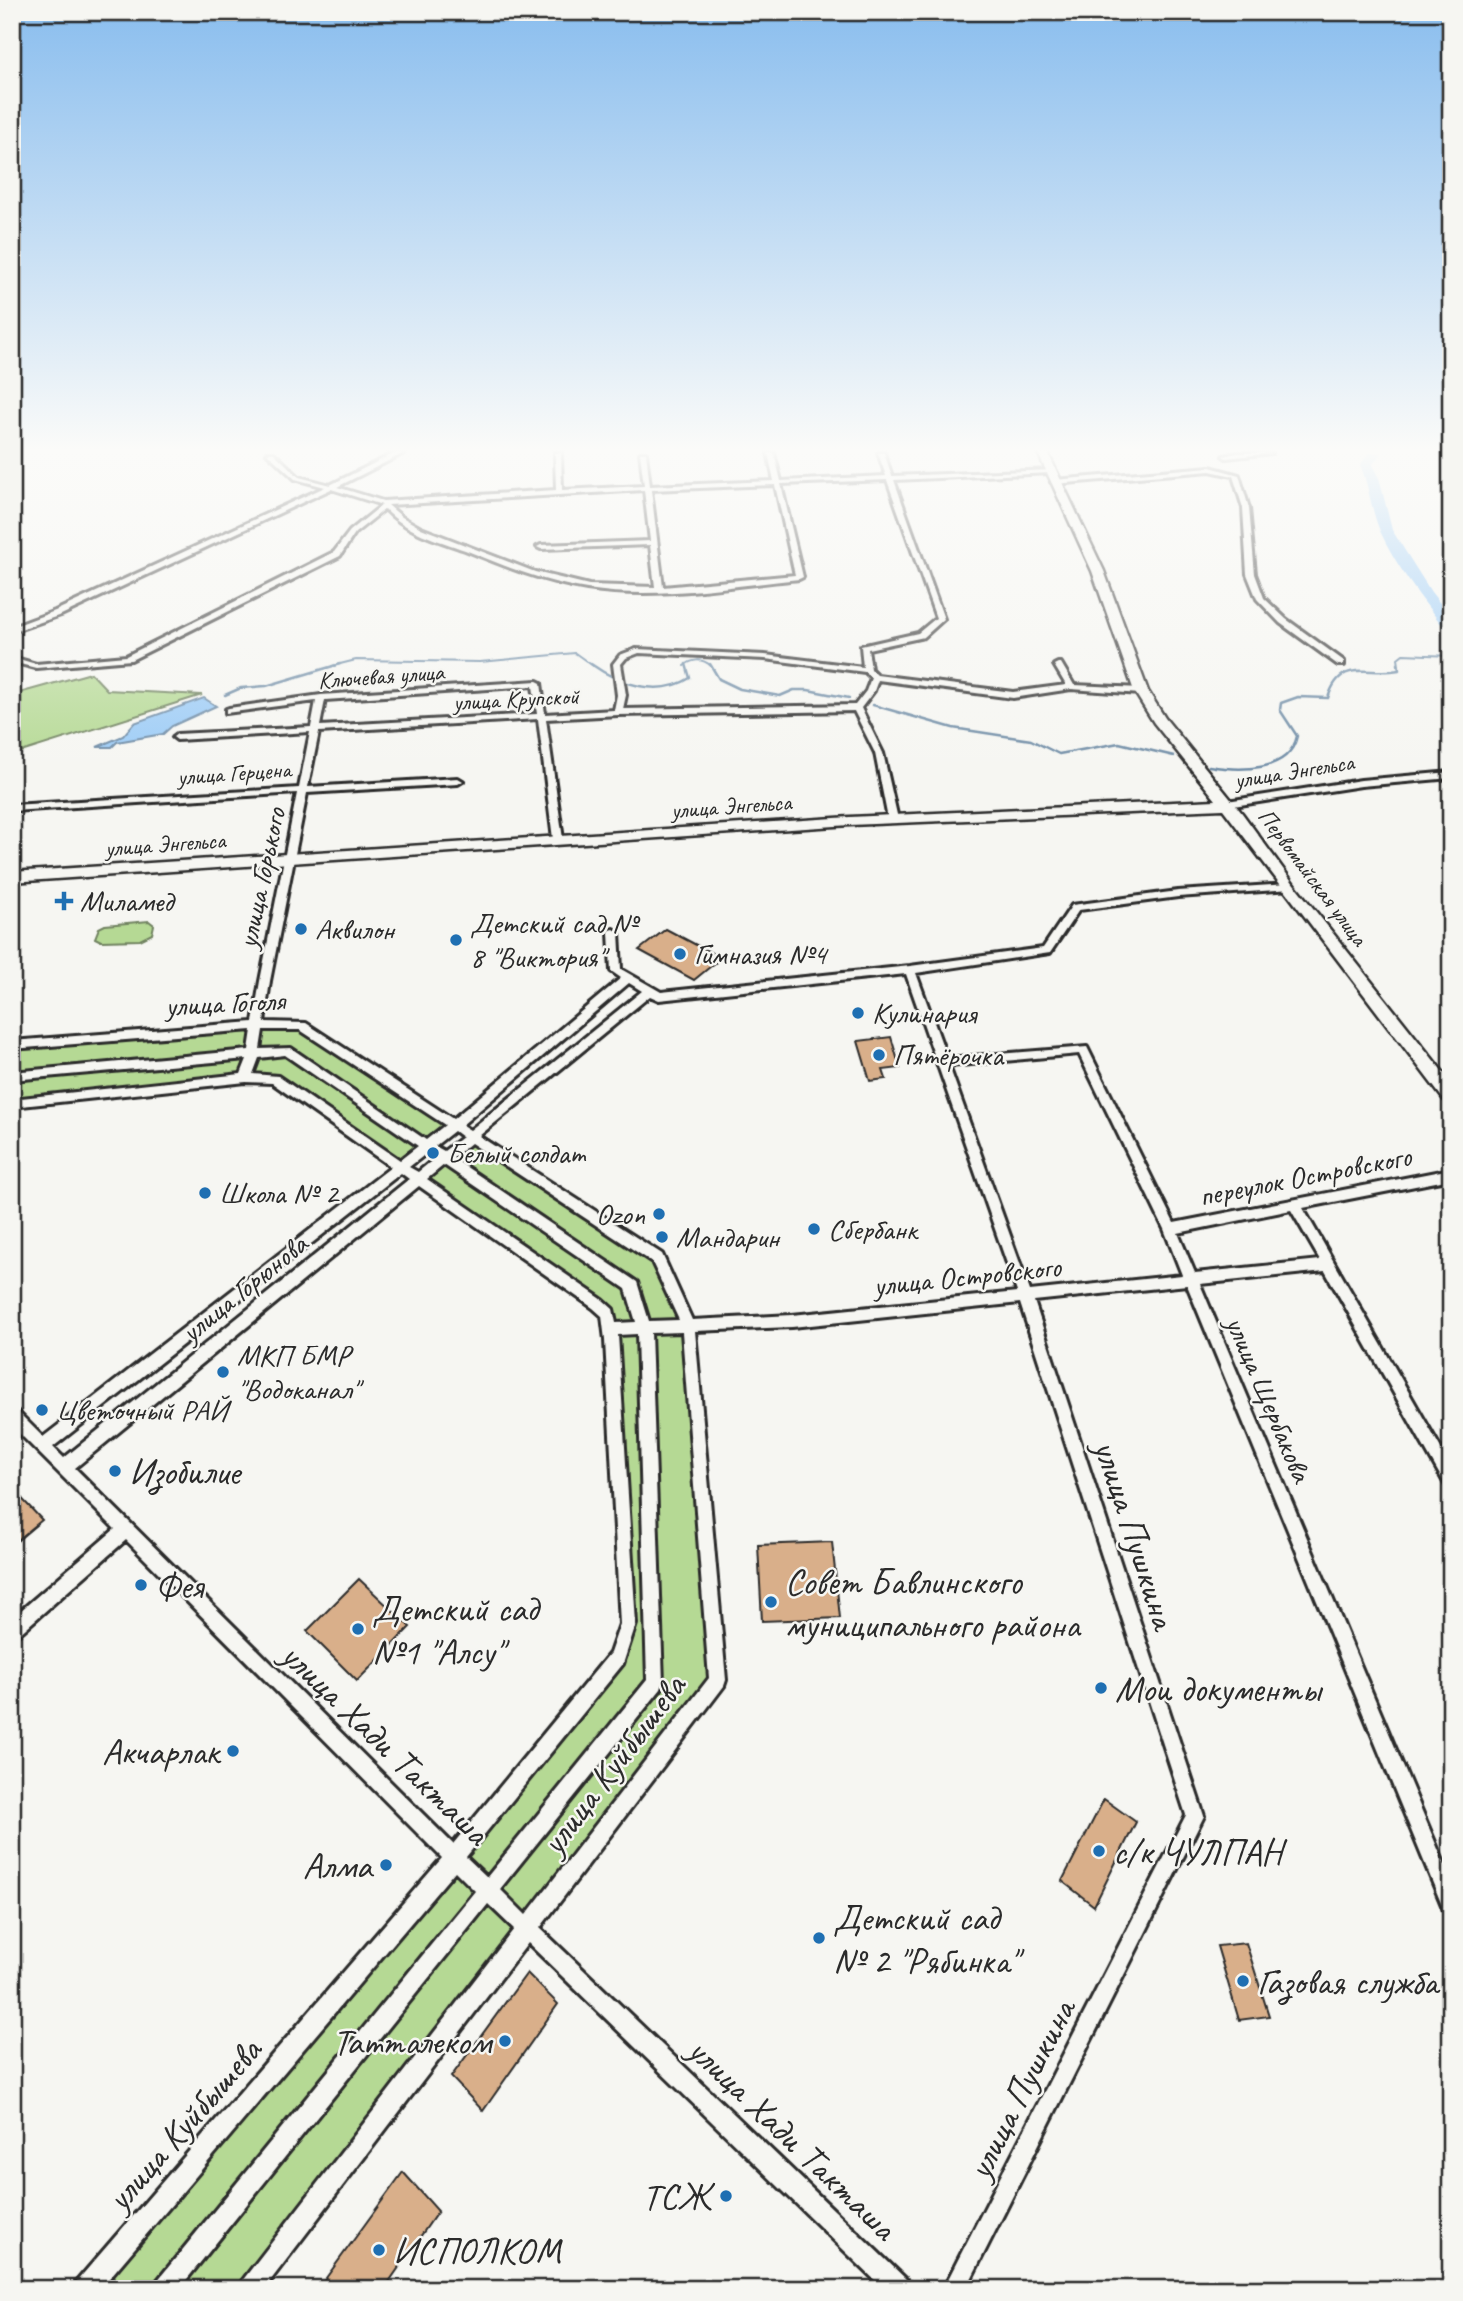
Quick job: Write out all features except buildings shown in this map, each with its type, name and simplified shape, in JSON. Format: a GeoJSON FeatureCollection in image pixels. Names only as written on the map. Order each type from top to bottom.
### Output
{"type":"FeatureCollection","features":[{"type":"Feature","properties":{"kind":"street"},"geometry":{"type":"LineString","coordinates":[[12,629],[58,613],[172,560]]}},
{"type":"Feature","properties":{"kind":"street"},"geometry":{"type":"LineString","coordinates":[[12,659],[36,666],[128,658],[324,560]]}},
{"type":"Feature","properties":{"kind":"street"},"geometry":{"type":"LineString","coordinates":[[502,560],[557,580],[607,589],[799,578],[795,560]]}},
{"type":"Feature","properties":{"kind":"street"},"geometry":{"type":"LineString","coordinates":[[656,560],[659,587]]}},
{"type":"Feature","properties":{"kind":"street"},"geometry":{"type":"LineString","coordinates":[[892,819],[879,753],[857,708],[870,691],[871,674],[864,648],[921,635],[940,619],[919,560]]}},
{"type":"Feature","properties":{"kind":"street","name":"Первомайская улица"},"geometry":{"type":"LineString","coordinates":[[1093,560],[1141,691],[1182,751],[1227,804],[1288,887],[1451,1096]]}},
{"type":"Feature","properties":{"kind":"street"},"geometry":{"type":"LineString","coordinates":[[1250,560],[1251,575],[1261,599],[1283,621],[1341,663]]}},
{"type":"Feature","properties":{"kind":"street"},"geometry":{"type":"LineString","coordinates":[[618,712],[622,691],[616,666],[618,660],[626,654],[639,651],[765,657],[1013,695],[1071,687],[1141,691]]}},
{"type":"Feature","properties":{"kind":"street"},"geometry":{"type":"LineString","coordinates":[[1058,665],[1071,687]]}},
{"type":"Feature","properties":{"kind":"street","name":"Ключевая улица"},"geometry":{"type":"LineString","coordinates":[[229,711],[321,698],[537,684],[542,717]]}},
{"type":"Feature","properties":{"kind":"street","name":"улица Горького"},"geometry":{"type":"LineString","coordinates":[[246,1078],[254,1054],[257,1026],[321,698]]}},
{"type":"Feature","properties":{"kind":"street","name":"улица Крупской"},"geometry":{"type":"LineString","coordinates":[[177,737],[618,712],[857,708]]}},
{"type":"Feature","properties":{"kind":"street"},"geometry":{"type":"LineString","coordinates":[[542,717],[558,839]]}},
{"type":"Feature","properties":{"kind":"street","name":"улица Энгельса"},"geometry":{"type":"LineString","coordinates":[[12,877],[558,839],[892,819],[1227,804],[1361,783],[1451,775]]}},
{"type":"Feature","properties":{"kind":"street","name":"улица Герцена"},"geometry":{"type":"LineString","coordinates":[[12,808],[458,781]]}},
{"type":"Feature","properties":{"kind":"street"},"geometry":{"type":"LineString","coordinates":[[614,932],[616,971],[659,996],[910,970],[1046,951],[1076,907],[1178,894],[1288,887]]}},
{"type":"Feature","properties":{"kind":"street","name":"улица Пушкина"},"geometry":{"type":"LineString","coordinates":[[910,970],[1025,1296],[1195,1816],[954,2289]]}},
{"type":"Feature","properties":{"kind":"street","name":"улица Горюнова"},"geometry":{"type":"LineString","coordinates":[[43,1446],[455,1124],[628,978]]}},
{"type":"Feature","properties":{"kind":"street","name":"улица Горюнова"},"geometry":{"type":"LineString","coordinates":[[65,1467],[650,990]]}},
{"type":"Feature","properties":{"kind":"street","name":"улица Гоголя"},"geometry":{"type":"LineString","coordinates":[[12,1045],[257,1026],[302,1026],[455,1124]]}},
{"type":"Feature","properties":{"kind":"street","name":"улица Щербакова"},"geometry":{"type":"LineString","coordinates":[[943,1062],[1083,1050],[1170,1229],[1451,1903]]}},
{"type":"Feature","properties":{"kind":"street"},"geometry":{"type":"LineString","coordinates":[[12,1076],[287,1051],[632,1286],[644,1328],[654,1683],[165,2289]]}},
{"type":"Feature","properties":{"kind":"street"},"geometry":{"type":"LineString","coordinates":[[12,1103],[246,1078],[274,1079],[418,1180],[461,1206],[598,1304],[607,1313],[611,1328]]}},
{"type":"Feature","properties":{"kind":"street","name":"улица Куйбышева"},"geometry":{"type":"LineString","coordinates":[[250,2289],[718,1680],[688,1326],[657,1258],[455,1124]]}},
{"type":"Feature","properties":{"kind":"street","name":"переулок Островского"},"geometry":{"type":"LineString","coordinates":[[1170,1229],[1451,1174]]}},
{"type":"Feature","properties":{"kind":"street"},"geometry":{"type":"LineString","coordinates":[[1295,1205],[1451,1481]]}},
{"type":"Feature","properties":{"kind":"street","name":"улица Островского"},"geometry":{"type":"LineString","coordinates":[[611,1328],[792,1321],[1328,1265]]}},
{"type":"Feature","properties":{"kind":"street","name":"улица Куйбышева"},"geometry":{"type":"LineString","coordinates":[[85,2289],[454,1857],[617,1658],[628,1624],[611,1328]]}},
{"type":"Feature","properties":{"kind":"street","name":"улица Хади Такташа"},"geometry":{"type":"LineString","coordinates":[[12,1416],[454,1857],[900,2289]]}},
{"type":"Feature","properties":{"kind":"street"},"geometry":{"type":"LineString","coordinates":[[12,1629],[127,1529]]}},
{"type":"Feature","properties":{"kind":"green space"},"geometry":{"type":"Polygon","coordinates":[[[91,673],[107,690],[202,695],[12,755],[12,695],[91,673]]]}},
{"type":"Feature","properties":{"kind":"green space"},"geometry":{"type":"Polygon","coordinates":[[[149,921],[154,925],[152,934],[140,940],[101,941],[95,938],[99,928],[105,925],[149,921]]]}},
{"type":"Feature","properties":{"kind":"green space"},"geometry":{"type":"Polygon","coordinates":[[[302,1026],[455,1124],[399,1167],[274,1079],[12,1103],[12,1045],[302,1026]]]}},
{"type":"Feature","properties":{"kind":"green space"},"geometry":{"type":"Polygon","coordinates":[[[473,1136],[657,1258],[688,1326],[718,1680],[250,2289],[85,2289],[595,1684],[628,1624],[608,1313],[418,1180],[473,1136]]]}},
{"type":"Feature","properties":{"kind":"water"},"geometry":{"type":"Polygon","coordinates":[[[204,698],[216,706],[172,726],[163,734],[117,742],[112,747],[97,747],[123,736],[134,723],[204,698]]]}},
{"type":"Feature","properties":{"kind":"waterway"},"geometry":{"type":"LineString","coordinates":[[1405,560],[1425,594],[1451,627]]}},
{"type":"Feature","properties":{"kind":"waterway"},"geometry":{"type":"LineString","coordinates":[[340,664],[356,660],[480,662],[575,653],[593,666]]}},
{"type":"Feature","properties":{"kind":"waterway"},"geometry":{"type":"LineString","coordinates":[[1399,666],[1398,658],[1403,654],[1451,656]]}},
{"type":"Feature","properties":{"kind":"waterway"},"geometry":{"type":"LineString","coordinates":[[686,665],[697,660],[711,666]]}},
{"type":"Feature","properties":{"kind":"waterway"},"geometry":{"type":"LineString","coordinates":[[225,695],[241,688],[266,686],[340,664]]}},
{"type":"Feature","properties":{"kind":"waterway"},"geometry":{"type":"LineString","coordinates":[[332,666],[340,664]]}},
{"type":"Feature","properties":{"kind":"waterway"},"geometry":{"type":"LineString","coordinates":[[591,664],[626,682],[652,688],[678,684],[690,678],[686,665]]}},
{"type":"Feature","properties":{"kind":"waterway"},"geometry":{"type":"LineString","coordinates":[[710,664],[719,679],[740,689],[780,696],[794,690],[808,690],[849,698]]}},
{"type":"Feature","properties":{"kind":"waterway"},"geometry":{"type":"LineString","coordinates":[[1209,766],[1234,769],[1274,763],[1292,748],[1297,736],[1280,710],[1281,703],[1298,697],[1328,698],[1333,685],[1347,673],[1399,670],[1398,664]]}},
{"type":"Feature","properties":{"kind":"waterway"},"geometry":{"type":"LineString","coordinates":[[873,705],[953,728],[1031,740],[1059,754],[1119,743],[1174,756]]}},
{"type":"Feature","properties":{"kind":"place","name":"Миламед"},"geometry":{"type":"Point","coordinates":[64,901]}},
{"type":"Feature","properties":{"kind":"place","name":"Аквилон"},"geometry":{"type":"Point","coordinates":[301,929]}},
{"type":"Feature","properties":{"kind":"place","name":"Детский сад № 8 \"Виктория\""},"geometry":{"type":"Point","coordinates":[456,940]}},
{"type":"Feature","properties":{"kind":"place","name":"Гимназия №4"},"geometry":{"type":"Point","coordinates":[680,954]}},
{"type":"Feature","properties":{"kind":"place","name":"Кулинария"},"geometry":{"type":"Point","coordinates":[858,1013]}},
{"type":"Feature","properties":{"kind":"place","name":"Пятёрочка"},"geometry":{"type":"Point","coordinates":[879,1055]}},
{"type":"Feature","properties":{"kind":"place","name":"Белый солдат"},"geometry":{"type":"Point","coordinates":[433,1153]}},
{"type":"Feature","properties":{"kind":"place","name":"Школа № 2"},"geometry":{"type":"Point","coordinates":[205,1193]}},
{"type":"Feature","properties":{"kind":"place","name":"Ozon"},"geometry":{"type":"Point","coordinates":[659,1214]}},
{"type":"Feature","properties":{"kind":"place","name":"Сбербанк"},"geometry":{"type":"Point","coordinates":[814,1229]}},
{"type":"Feature","properties":{"kind":"place","name":"Мандарин"},"geometry":{"type":"Point","coordinates":[662,1237]}},
{"type":"Feature","properties":{"kind":"place","name":"МКП БМР \"Водоканал\""},"geometry":{"type":"Point","coordinates":[223,1372]}},
{"type":"Feature","properties":{"kind":"place","name":"Цветочный РАЙ"},"geometry":{"type":"Point","coordinates":[42,1410]}},
{"type":"Feature","properties":{"kind":"place","name":"Изобилие"},"geometry":{"type":"Point","coordinates":[115,1471]}},
{"type":"Feature","properties":{"kind":"place","name":"Фея"},"geometry":{"type":"Point","coordinates":[141,1585]}},
{"type":"Feature","properties":{"kind":"place","name":"Совет Бавлинского муниципального района"},"geometry":{"type":"Point","coordinates":[771,1602]}},
{"type":"Feature","properties":{"kind":"place","name":"Детский сад №1 \"Алсу\""},"geometry":{"type":"Point","coordinates":[358,1629]}},
{"type":"Feature","properties":{"kind":"place","name":"Мои документы"},"geometry":{"type":"Point","coordinates":[1101,1688]}},
{"type":"Feature","properties":{"kind":"place","name":"Акчарлак"},"geometry":{"type":"Point","coordinates":[233,1751]}},
{"type":"Feature","properties":{"kind":"place","name":"с/к ЧУЛПАН"},"geometry":{"type":"Point","coordinates":[1099,1851]}},
{"type":"Feature","properties":{"kind":"place","name":"Алма"},"geometry":{"type":"Point","coordinates":[386,1865]}},
{"type":"Feature","properties":{"kind":"place","name":"Детский сад № 2 \"Рябинка\""},"geometry":{"type":"Point","coordinates":[819,1938]}},
{"type":"Feature","properties":{"kind":"place","name":"Газовая служба"},"geometry":{"type":"Point","coordinates":[1243,1981]}},
{"type":"Feature","properties":{"kind":"place","name":"Татталеком"},"geometry":{"type":"Point","coordinates":[505,2041]}},
{"type":"Feature","properties":{"kind":"place","name":"ТСЖ"},"geometry":{"type":"Point","coordinates":[726,2196]}},
{"type":"Feature","properties":{"kind":"place","name":"ИСПОЛКОМ"},"geometry":{"type":"Point","coordinates":[379,2250]}}]}
